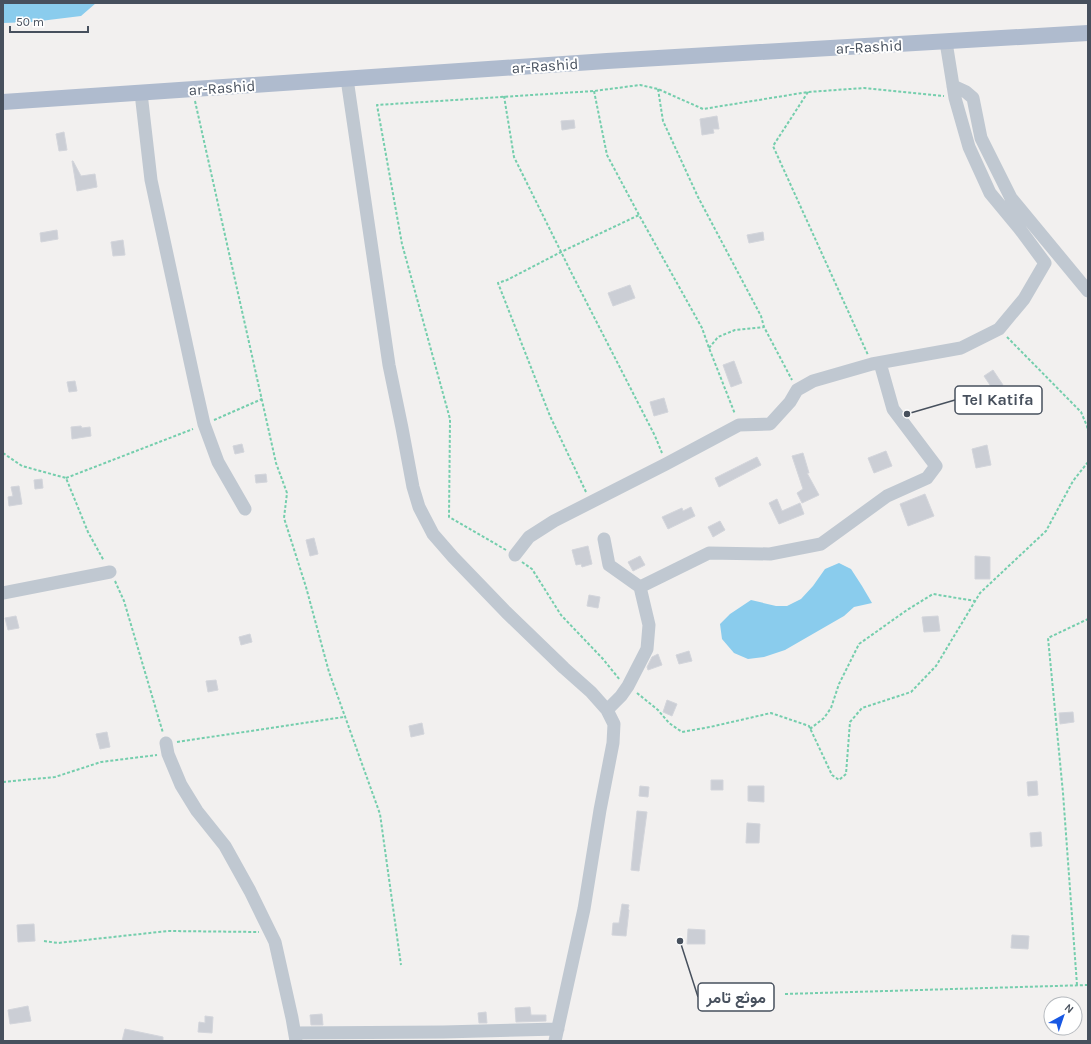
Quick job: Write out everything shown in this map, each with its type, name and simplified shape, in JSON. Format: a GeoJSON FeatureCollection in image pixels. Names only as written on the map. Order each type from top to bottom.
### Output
{"type":"FeatureCollection","features":[{"type":"Feature","properties":{"kind":"main road","name":"ar-Rashid"},"geometry":{"type":"LineString","coordinates":[[3,102],[607,61],[1088,33]]}},
{"type":"Feature","properties":{"kind":"street"},"geometry":{"type":"LineString","coordinates":[[515,555],[529,537],[554,521],[739,425],[770,424],[790,402],[797,390],[813,382],[876,364],[960,348],[999,329],[1024,299],[1045,263],[990,193],[969,147],[954,92],[946,42]]}},
{"type":"Feature","properties":{"kind":"street"},"geometry":{"type":"LineString","coordinates":[[167,749],[181,785],[197,811],[225,846],[235,862],[275,942],[295,1037],[443,1032],[556,1035],[584,909],[600,810],[613,743],[614,724],[608,710],[591,692],[564,668],[453,557],[433,534],[418,507],[389,365],[347,79]]}},
{"type":"Feature","properties":{"kind":"street"},"geometry":{"type":"LineString","coordinates":[[954,92],[966,92],[973,98],[981,138],[1011,198],[1088,291]]}},
{"type":"Feature","properties":{"kind":"street"},"geometry":{"type":"LineString","coordinates":[[141,93],[151,180],[204,424],[218,462],[245,509]]}},
{"type":"Feature","properties":{"kind":"street"},"geometry":{"type":"LineString","coordinates":[[640,587],[709,553],[770,554],[821,544],[888,496],[927,478],[936,466],[893,409],[876,364]]}},
{"type":"Feature","properties":{"kind":"street"},"geometry":{"type":"LineString","coordinates":[[604,539],[609,565],[640,587],[649,625],[648,649],[628,686],[608,710]]}},
{"type":"Feature","properties":{"kind":"street"},"geometry":{"type":"LineString","coordinates":[[3,593],[110,572]]}},
{"type":"Feature","properties":{"kind":"path"},"geometry":{"type":"LineString","coordinates":[[954,92],[864,88],[808,92],[703,109],[658,89],[640,85],[594,90],[377,105],[402,244],[450,419],[449,517],[515,555],[532,569],[561,614],[603,659],[620,680],[658,710],[668,723],[682,732],[771,713],[809,726],[832,775],[839,780],[846,774],[850,722],[862,708],[911,692],[936,666],[980,594],[1046,531],[1073,481],[1088,462]]}},
{"type":"Feature","properties":{"kind":"path"},"geometry":{"type":"LineString","coordinates":[[658,89],[663,121],[698,197],[761,316],[764,327],[797,390]]}},
{"type":"Feature","properties":{"kind":"path"},"geometry":{"type":"LineString","coordinates":[[192,90],[276,463],[286,493],[284,518],[306,587],[329,672],[380,814],[401,965]]}},
{"type":"Feature","properties":{"kind":"path"},"geometry":{"type":"LineString","coordinates":[[594,90],[607,155],[702,328],[739,425]]}},
{"type":"Feature","properties":{"kind":"path"},"geometry":{"type":"LineString","coordinates":[[808,92],[773,146],[876,364]]}},
{"type":"Feature","properties":{"kind":"path"},"geometry":{"type":"LineString","coordinates":[[504,96],[514,156],[560,252],[655,436],[666,464]]}},
{"type":"Feature","properties":{"kind":"path"},"geometry":{"type":"LineString","coordinates":[[591,502],[550,416],[498,283],[507,280],[560,252],[639,215]]}},
{"type":"Feature","properties":{"kind":"path"},"geometry":{"type":"LineString","coordinates":[[709,348],[718,337],[735,330],[764,327]]}},
{"type":"Feature","properties":{"kind":"path"},"geometry":{"type":"LineString","coordinates":[[999,329],[1081,412],[1088,431]]}},
{"type":"Feature","properties":{"kind":"path"},"geometry":{"type":"LineString","coordinates":[[66,478],[204,424],[262,399]]}},
{"type":"Feature","properties":{"kind":"path"},"geometry":{"type":"LineString","coordinates":[[810,729],[824,718],[832,708],[839,684],[859,644],[907,610],[933,594],[975,601]]}},
{"type":"Feature","properties":{"kind":"path"},"geometry":{"type":"LineString","coordinates":[[1077,985],[1063,793],[1048,638],[1088,619]]}},
{"type":"Feature","properties":{"kind":"path"},"geometry":{"type":"LineString","coordinates":[[3,782],[55,777],[101,762],[344,717]]}},
{"type":"Feature","properties":{"kind":"path"},"geometry":{"type":"LineString","coordinates":[[44,941],[58,943],[168,931],[270,933]]}},
{"type":"Feature","properties":{"kind":"path"},"geometry":{"type":"LineString","coordinates":[[784,994],[1077,985],[1088,986]]}},
{"type":"Feature","properties":{"kind":"water"},"geometry":{"type":"Polygon","coordinates":[[[3,3],[96,3],[81,16],[32,22],[3,23],[3,3]]]}},
{"type":"Feature","properties":{"kind":"water"},"geometry":{"type":"Polygon","coordinates":[[[839,563],[851,569],[872,603],[854,607],[844,616],[785,650],[764,657],[748,659],[734,653],[722,639],[720,624],[730,614],[751,600],[776,606],[787,606],[801,599],[813,586],[825,569],[839,563]]]}},
{"type":"Feature","properties":{"kind":"building"},"geometry":{"type":"Polygon","coordinates":[[[717,116],[719,129],[713,129],[714,133],[702,135],[700,119],[717,116]]]}},
{"type":"Feature","properties":{"kind":"building"},"geometry":{"type":"Polygon","coordinates":[[[574,120],[575,128],[562,130],[561,121],[574,120]]]}},
{"type":"Feature","properties":{"kind":"building"},"geometry":{"type":"Polygon","coordinates":[[[64,132],[67,150],[59,151],[56,134],[64,132]]]}},
{"type":"Feature","properties":{"kind":"building"},"geometry":{"type":"Polygon","coordinates":[[[72,161],[81,176],[95,174],[97,187],[77,191],[72,161]]]}},
{"type":"Feature","properties":{"kind":"building"},"geometry":{"type":"Polygon","coordinates":[[[57,230],[58,239],[41,242],[40,233],[57,230]]]}},
{"type":"Feature","properties":{"kind":"building"},"geometry":{"type":"Polygon","coordinates":[[[763,232],[764,240],[749,243],[747,235],[763,232]]]}},
{"type":"Feature","properties":{"kind":"building"},"geometry":{"type":"Polygon","coordinates":[[[123,240],[125,255],[113,256],[111,242],[123,240]]]}},
{"type":"Feature","properties":{"kind":"building"},"geometry":{"type":"Polygon","coordinates":[[[630,285],[635,298],[613,306],[608,293],[630,285]]]}},
{"type":"Feature","properties":{"kind":"building"},"geometry":{"type":"Polygon","coordinates":[[[734,361],[742,383],[731,387],[723,365],[734,361]]]}},
{"type":"Feature","properties":{"kind":"building"},"geometry":{"type":"Polygon","coordinates":[[[993,370],[1003,385],[994,391],[984,376],[993,370]]]}},
{"type":"Feature","properties":{"kind":"building"},"geometry":{"type":"Polygon","coordinates":[[[75,381],[77,391],[69,392],[67,382],[75,381]]]}},
{"type":"Feature","properties":{"kind":"building"},"geometry":{"type":"Polygon","coordinates":[[[664,398],[668,412],[654,416],[650,402],[664,398]]]}},
{"type":"Feature","properties":{"kind":"building"},"geometry":{"type":"Polygon","coordinates":[[[81,426],[82,428],[90,427],[91,436],[72,439],[71,427],[81,426]]]}},
{"type":"Feature","properties":{"kind":"building"},"geometry":{"type":"Polygon","coordinates":[[[242,444],[244,452],[235,454],[233,446],[242,444]]]}},
{"type":"Feature","properties":{"kind":"building"},"geometry":{"type":"Polygon","coordinates":[[[987,445],[991,465],[976,468],[972,449],[987,445]]]}},
{"type":"Feature","properties":{"kind":"building"},"geometry":{"type":"Polygon","coordinates":[[[886,451],[892,466],[874,473],[868,458],[886,451]]]}},
{"type":"Feature","properties":{"kind":"building"},"geometry":{"type":"Polygon","coordinates":[[[803,453],[809,473],[807,473],[819,495],[802,503],[797,493],[803,489],[792,456],[803,453]]]}},
{"type":"Feature","properties":{"kind":"building"},"geometry":{"type":"Polygon","coordinates":[[[757,457],[761,465],[719,487],[715,478],[757,457]]]}},
{"type":"Feature","properties":{"kind":"building"},"geometry":{"type":"Polygon","coordinates":[[[266,474],[267,482],[256,483],[255,475],[266,474]]]}},
{"type":"Feature","properties":{"kind":"building"},"geometry":{"type":"Polygon","coordinates":[[[42,479],[43,488],[35,489],[34,480],[42,479]]]}},
{"type":"Feature","properties":{"kind":"building"},"geometry":{"type":"Polygon","coordinates":[[[19,486],[22,504],[9,506],[8,497],[13,496],[11,487],[19,486]]]}},
{"type":"Feature","properties":{"kind":"building"},"geometry":{"type":"Polygon","coordinates":[[[925,494],[934,516],[908,526],[900,504],[925,494]]]}},
{"type":"Feature","properties":{"kind":"building"},"geometry":{"type":"Polygon","coordinates":[[[777,499],[782,511],[800,503],[804,514],[779,524],[769,503],[777,499]]]}},
{"type":"Feature","properties":{"kind":"building"},"geometry":{"type":"Polygon","coordinates":[[[691,507],[695,516],[668,529],[662,517],[682,508],[683,511],[691,507]]]}},
{"type":"Feature","properties":{"kind":"building"},"geometry":{"type":"Polygon","coordinates":[[[720,521],[725,530],[713,537],[708,527],[720,521]]]}},
{"type":"Feature","properties":{"kind":"building"},"geometry":{"type":"Polygon","coordinates":[[[314,538],[318,554],[310,556],[306,540],[314,538]]]}},
{"type":"Feature","properties":{"kind":"building"},"geometry":{"type":"Polygon","coordinates":[[[588,546],[592,564],[582,567],[581,564],[576,565],[572,550],[588,546]]]}},
{"type":"Feature","properties":{"kind":"building"},"geometry":{"type":"Polygon","coordinates":[[[640,556],[645,565],[633,571],[628,562],[640,556]]]}},
{"type":"Feature","properties":{"kind":"building"},"geometry":{"type":"Polygon","coordinates":[[[975,556],[990,557],[990,579],[975,579],[975,556]]]}},
{"type":"Feature","properties":{"kind":"building"},"geometry":{"type":"Polygon","coordinates":[[[589,595],[600,597],[598,608],[587,606],[589,595]]]}},
{"type":"Feature","properties":{"kind":"building"},"geometry":{"type":"Polygon","coordinates":[[[16,616],[19,628],[8,630],[5,618],[16,616]]]}},
{"type":"Feature","properties":{"kind":"building"},"geometry":{"type":"Polygon","coordinates":[[[938,616],[940,631],[924,632],[922,617],[938,616]]]}},
{"type":"Feature","properties":{"kind":"building"},"geometry":{"type":"Polygon","coordinates":[[[250,634],[252,642],[241,645],[239,637],[250,634]]]}},
{"type":"Feature","properties":{"kind":"building"},"geometry":{"type":"Polygon","coordinates":[[[689,651],[692,661],[679,664],[676,655],[689,651]]]}},
{"type":"Feature","properties":{"kind":"building"},"geometry":{"type":"Polygon","coordinates":[[[658,654],[662,665],[648,670],[647,667],[652,657],[658,654]]]}},
{"type":"Feature","properties":{"kind":"building"},"geometry":{"type":"Polygon","coordinates":[[[216,680],[218,690],[208,692],[206,681],[216,680]]]}},
{"type":"Feature","properties":{"kind":"building"},"geometry":{"type":"Polygon","coordinates":[[[667,700],[677,704],[672,716],[663,712],[667,700]]]}},
{"type":"Feature","properties":{"kind":"building"},"geometry":{"type":"Polygon","coordinates":[[[1073,712],[1074,722],[1060,724],[1059,713],[1073,712]]]}},
{"type":"Feature","properties":{"kind":"building"},"geometry":{"type":"Polygon","coordinates":[[[422,723],[424,734],[411,737],[409,726],[422,723]]]}},
{"type":"Feature","properties":{"kind":"building"},"geometry":{"type":"Polygon","coordinates":[[[107,732],[110,747],[100,749],[96,734],[107,732]]]}},
{"type":"Feature","properties":{"kind":"building"},"geometry":{"type":"Polygon","coordinates":[[[711,780],[723,780],[723,790],[711,790],[711,780]]]}},
{"type":"Feature","properties":{"kind":"building"},"geometry":{"type":"Polygon","coordinates":[[[1037,781],[1038,795],[1028,796],[1027,782],[1037,781]]]}},
{"type":"Feature","properties":{"kind":"building"},"geometry":{"type":"Polygon","coordinates":[[[640,786],[649,787],[648,797],[639,796],[640,786]]]}},
{"type":"Feature","properties":{"kind":"building"},"geometry":{"type":"Polygon","coordinates":[[[748,786],[764,786],[764,802],[748,801],[748,786]]]}},
{"type":"Feature","properties":{"kind":"building"},"geometry":{"type":"Polygon","coordinates":[[[637,811],[647,812],[639,871],[631,870],[637,811]]]}},
{"type":"Feature","properties":{"kind":"building"},"geometry":{"type":"Polygon","coordinates":[[[747,823],[760,824],[759,843],[746,843],[747,823]]]}},
{"type":"Feature","properties":{"kind":"building"},"geometry":{"type":"Polygon","coordinates":[[[1041,832],[1042,846],[1031,847],[1030,833],[1041,832]]]}},
{"type":"Feature","properties":{"kind":"building"},"geometry":{"type":"Polygon","coordinates":[[[622,904],[629,905],[626,936],[612,935],[613,923],[619,923],[622,904]]]}},
{"type":"Feature","properties":{"kind":"building"},"geometry":{"type":"Polygon","coordinates":[[[34,924],[35,941],[18,942],[17,925],[34,924]]]}},
{"type":"Feature","properties":{"kind":"building"},"geometry":{"type":"Polygon","coordinates":[[[688,929],[705,930],[705,944],[687,944],[688,929]]]}},
{"type":"Feature","properties":{"kind":"building"},"geometry":{"type":"Polygon","coordinates":[[[1012,935],[1029,936],[1028,949],[1011,948],[1012,935]]]}},
{"type":"Feature","properties":{"kind":"building"},"geometry":{"type":"Polygon","coordinates":[[[28,1006],[31,1021],[10,1024],[8,1010],[28,1006]]]}},
{"type":"Feature","properties":{"kind":"building"},"geometry":{"type":"Polygon","coordinates":[[[530,1007],[531,1015],[546,1015],[546,1021],[516,1022],[515,1008],[530,1007]]]}},
{"type":"Feature","properties":{"kind":"building"},"geometry":{"type":"Polygon","coordinates":[[[486,1012],[487,1023],[479,1023],[478,1013],[486,1012]]]}},
{"type":"Feature","properties":{"kind":"building"},"geometry":{"type":"Polygon","coordinates":[[[322,1014],[323,1025],[311,1025],[310,1015],[322,1014]]]}},
{"type":"Feature","properties":{"kind":"building"},"geometry":{"type":"Polygon","coordinates":[[[205,1016],[213,1017],[212,1033],[198,1032],[199,1022],[205,1023],[205,1016]]]}},
{"type":"Feature","properties":{"kind":"building"},"geometry":{"type":"Polygon","coordinates":[[[125,1029],[163,1037],[163,1041],[122,1041],[125,1029]]]}},
{"type":"Feature","properties":{"kind":"place","name":"Tel Katifa"},"geometry":{"type":"Point","coordinates":[907,414]}},
{"type":"Feature","properties":{"kind":"place","name":"موثع تامر"},"geometry":{"type":"Point","coordinates":[680,941]}}]}
